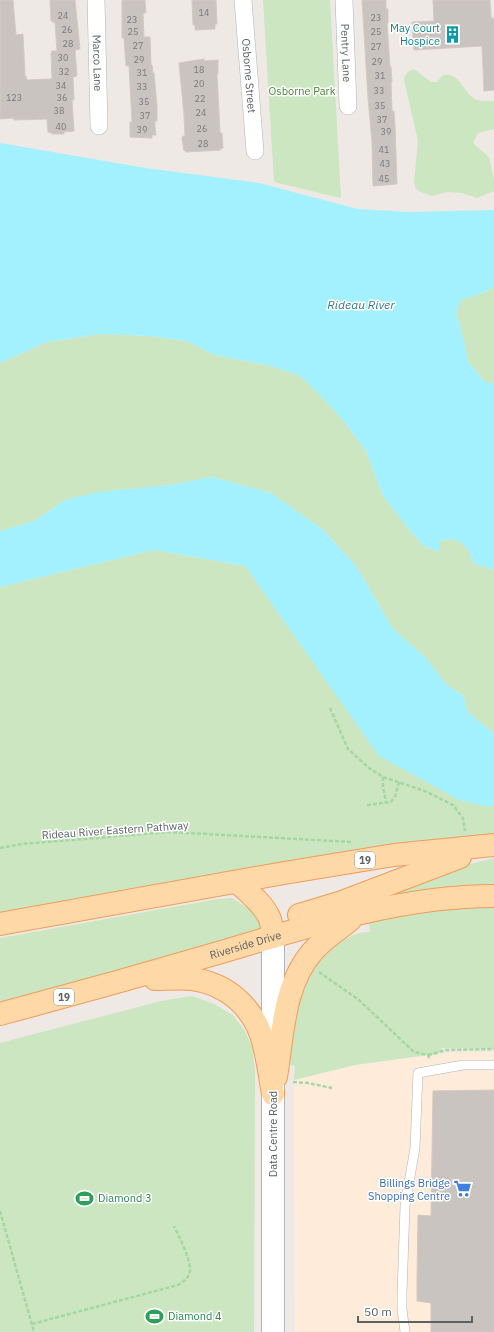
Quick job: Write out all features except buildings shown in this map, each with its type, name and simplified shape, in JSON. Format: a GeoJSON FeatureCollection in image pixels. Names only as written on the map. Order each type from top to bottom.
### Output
{"type":"FeatureCollection","features":[{"type":"Feature","properties":{"kind":"main road","name":"19"},"geometry":{"type":"LineString","coordinates":[[0,924],[394,855],[491,846]]}},
{"type":"Feature","properties":{"kind":"main road"},"geometry":{"type":"LineString","coordinates":[[273,937],[282,922],[290,918],[342,902],[491,846]]}},
{"type":"Feature","properties":{"kind":"main road"},"geometry":{"type":"LineString","coordinates":[[237,882],[259,903],[268,915],[271,922],[273,937]]}},
{"type":"Feature","properties":{"kind":"main road","name":"Riverside Drive"},"geometry":{"type":"LineString","coordinates":[[0,1014],[358,914],[421,902],[490,894]]}},
{"type":"Feature","properties":{"kind":"main road"},"geometry":{"type":"LineString","coordinates":[[274,1087],[287,1005],[299,972],[312,951],[358,914]]}},
{"type":"Feature","properties":{"kind":"main road","name":"Data Centre Road"},"geometry":{"type":"LineString","coordinates":[[273,937],[273,1332]]}},
{"type":"Feature","properties":{"kind":"main road"},"geometry":{"type":"LineString","coordinates":[[128,979],[175,979],[204,981],[220,988],[243,1004],[253,1016],[261,1034],[274,1087]]}},
{"type":"Feature","properties":{"kind":"street","name":"Marco Lane"},"geometry":{"type":"LineString","coordinates":[[96,0],[99,126]]}},
{"type":"Feature","properties":{"kind":"street","name":"Osborne Street"},"geometry":{"type":"LineString","coordinates":[[244,0],[254,151]]}},
{"type":"Feature","properties":{"kind":"street","name":"Pentry Lane"},"geometry":{"type":"LineString","coordinates":[[344,0],[348,106]]}},
{"type":"Feature","properties":{"kind":"lane"},"geometry":{"type":"LineString","coordinates":[[405,1332],[402,1310],[402,1294],[405,1206],[414,1148],[418,1073],[463,1064],[494,1065]]}},
{"type":"Feature","properties":{"kind":"path"},"geometry":{"type":"LineString","coordinates":[[330,708],[348,749],[369,768],[383,777],[425,791],[454,805],[462,818],[465,831]]}},
{"type":"Feature","properties":{"kind":"path"},"geometry":{"type":"LineString","coordinates":[[383,777],[386,803]]}},
{"type":"Feature","properties":{"kind":"path"},"geometry":{"type":"LineString","coordinates":[[367,805],[386,803],[392,800],[399,782]]}},
{"type":"Feature","properties":{"kind":"path","name":"Rideau River Eastern Pathway"},"geometry":{"type":"LineString","coordinates":[[0,848],[22,844],[169,832],[280,838]]}},
{"type":"Feature","properties":{"kind":"path"},"geometry":{"type":"LineString","coordinates":[[318,971],[359,1000],[414,1052],[428,1054],[446,1050],[494,1049]]}},
{"type":"Feature","properties":{"kind":"path"},"geometry":{"type":"LineString","coordinates":[[428,1054],[432,1071]]}},
{"type":"Feature","properties":{"kind":"path"},"geometry":{"type":"LineString","coordinates":[[274,1087],[302,1082],[332,1088]]}},
{"type":"Feature","properties":{"kind":"path"},"geometry":{"type":"LineString","coordinates":[[0,1211],[34,1332]]}},
{"type":"Feature","properties":{"kind":"path"},"geometry":{"type":"LineString","coordinates":[[32,1324],[178,1285],[184,1281],[190,1271],[189,1264],[174,1226]]}},
{"type":"Feature","properties":{"kind":"shaded area","name":"Billings Bridge Shopping Centre"},"geometry":{"type":"Polygon","coordinates":[[[459,1052],[494,1052],[494,1332],[295,1332],[294,1080],[355,1065],[459,1052]]]}},
{"type":"Feature","properties":{"kind":"green space","name":"Osborne Park"},"geometry":{"type":"Polygon","coordinates":[[[263,0],[330,0],[341,198],[274,182],[263,0]]]}},
{"type":"Feature","properties":{"kind":"green space"},"geometry":{"type":"Polygon","coordinates":[[[414,69],[431,82],[437,82],[443,75],[453,76],[474,99],[494,101],[494,129],[478,133],[473,142],[489,157],[494,180],[494,191],[477,198],[462,193],[447,192],[432,196],[418,191],[415,187],[414,182],[418,141],[404,80],[407,73],[414,69]]]}},
{"type":"Feature","properties":{"kind":"green space"},"geometry":{"type":"Polygon","coordinates":[[[494,287],[494,382],[486,383],[468,362],[456,312],[461,300],[480,294],[494,287]]]}},
{"type":"Feature","properties":{"kind":"green space"},"geometry":{"type":"Polygon","coordinates":[[[101,334],[149,336],[187,341],[214,355],[271,366],[300,376],[342,419],[366,451],[383,496],[410,531],[424,546],[438,552],[439,542],[447,539],[460,541],[469,551],[473,563],[494,570],[494,734],[467,711],[464,696],[447,685],[425,657],[393,629],[356,566],[322,529],[271,493],[212,477],[170,485],[65,500],[34,521],[0,531],[0,363],[47,342],[101,334]]]}},
{"type":"Feature","properties":{"kind":"green space"},"geometry":{"type":"Polygon","coordinates":[[[154,550],[245,566],[320,672],[484,806],[494,806],[494,835],[0,924],[0,587],[154,550]]]}},
{"type":"Feature","properties":{"kind":"green space"},"geometry":{"type":"Polygon","coordinates":[[[494,858],[494,886],[381,900],[436,876],[494,858]]]}},
{"type":"Feature","properties":{"kind":"green space"},"geometry":{"type":"Polygon","coordinates":[[[232,898],[253,911],[262,924],[257,931],[244,937],[0,1002],[0,938],[218,899],[232,898]]]}},
{"type":"Feature","properties":{"kind":"green space"},"geometry":{"type":"Polygon","coordinates":[[[494,906],[494,1049],[442,1048],[437,1055],[355,1065],[294,1080],[295,1066],[290,1065],[290,1020],[305,974],[310,976],[318,963],[330,951],[350,937],[360,933],[370,932],[369,923],[372,922],[407,914],[494,906]]]}},
{"type":"Feature","properties":{"kind":"green space"},"geometry":{"type":"Polygon","coordinates":[[[192,996],[214,1004],[233,1015],[245,1031],[253,1049],[255,1073],[254,1332],[0,1332],[0,1043],[161,1001],[192,996]]]}},
{"type":"Feature","properties":{"kind":"water","name":"Rideau River"},"geometry":{"type":"Polygon","coordinates":[[[0,143],[146,168],[259,183],[358,209],[408,212],[494,210],[494,287],[480,294],[461,300],[456,312],[468,362],[486,383],[494,382],[494,570],[473,563],[469,551],[459,541],[447,539],[439,542],[439,552],[424,546],[410,531],[383,496],[366,451],[342,419],[300,376],[271,366],[214,355],[187,341],[149,336],[101,334],[47,342],[0,363],[0,143]]]}},
{"type":"Feature","properties":{"kind":"water"},"geometry":{"type":"Polygon","coordinates":[[[212,477],[271,493],[322,529],[356,566],[393,629],[425,657],[447,685],[464,696],[467,711],[494,734],[494,806],[484,806],[459,800],[379,756],[245,566],[154,550],[0,587],[0,531],[34,521],[65,500],[98,492],[170,485],[212,477]]]}},
{"type":"Feature","properties":{"kind":"place","name":"May Court Hospice"},"geometry":{"type":"Point","coordinates":[453,34]}},
{"type":"Feature","properties":{"kind":"place","name":"Billings Bridge Shopping Centre"},"geometry":{"type":"Point","coordinates":[463,1189]}},
{"type":"Feature","properties":{"kind":"place","name":"Diamond 3"},"geometry":{"type":"Point","coordinates":[85,1198]}},
{"type":"Feature","properties":{"kind":"place","name":"Diamond 4"},"geometry":{"type":"Point","coordinates":[155,1316]}}]}
